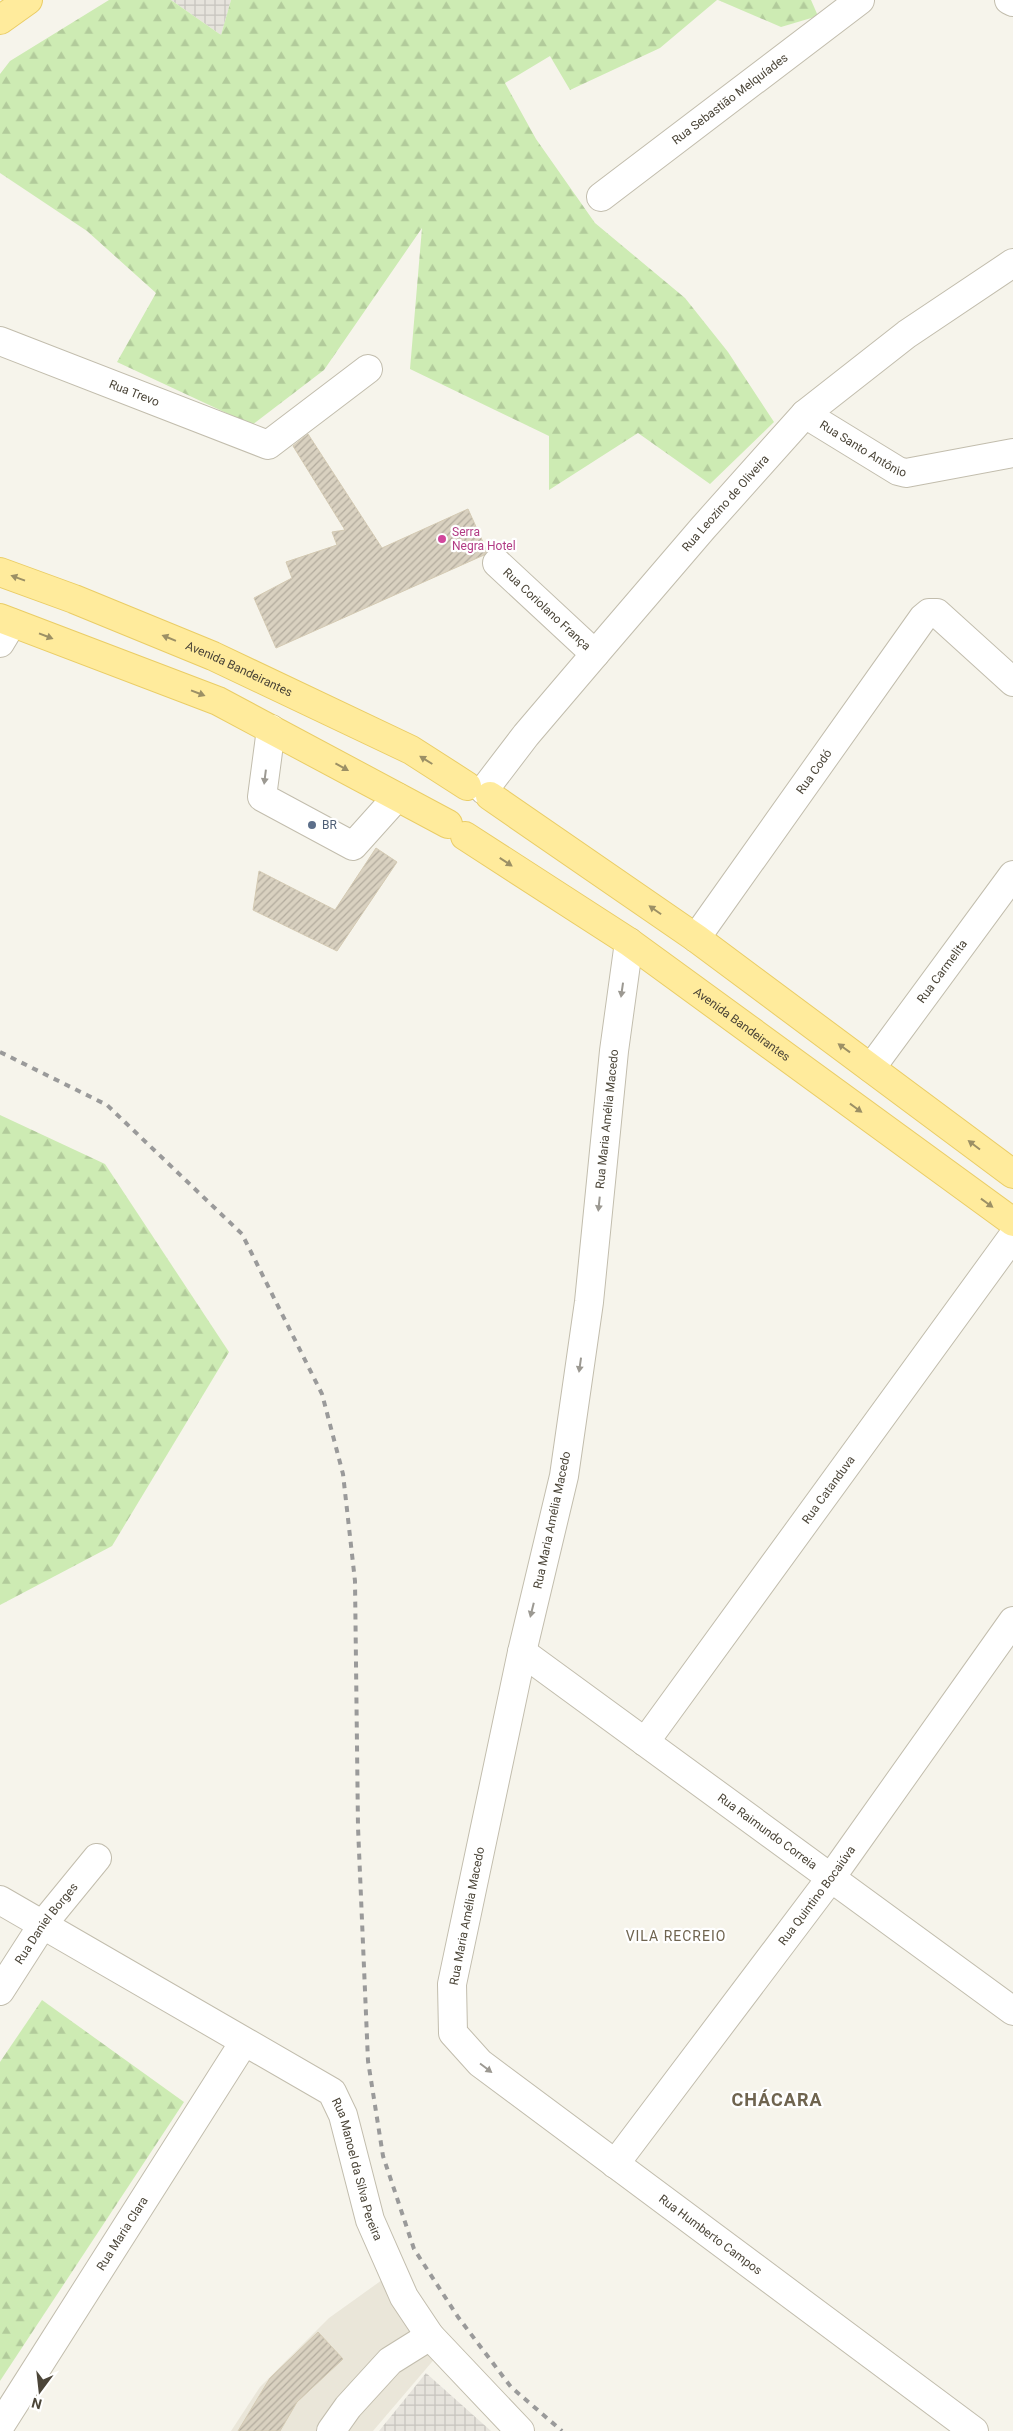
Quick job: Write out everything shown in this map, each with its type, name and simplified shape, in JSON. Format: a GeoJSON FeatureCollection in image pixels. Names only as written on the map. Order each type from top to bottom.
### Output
{"type":"FeatureCollection","features":[{"type":"Feature","properties":{"kind":"main road"},"geometry":{"type":"LineString","coordinates":[[0,20],[28,0]]}},
{"type":"Feature","properties":{"kind":"main road","name":"Avenida Bandeirantes"},"geometry":{"type":"LineString","coordinates":[[0,572],[74,599],[213,656],[411,750],[480,791],[696,938],[1013,1174]]}},
{"type":"Feature","properties":{"kind":"main road","name":"Avenida Bandeirantes"},"geometry":{"type":"LineString","coordinates":[[4,628],[218,701],[457,830],[629,942],[1013,1222]]}},
{"type":"Feature","properties":{"kind":"main road"},"geometry":{"type":"LineString","coordinates":[[480,791],[495,812],[493,820],[482,833],[457,830],[445,817],[447,800],[452,793],[480,791]]}},
{"type":"Feature","properties":{"kind":"street","name":"Rua Sebastião Melquíades"},"geometry":{"type":"LineString","coordinates":[[601,197],[860,0]]}},
{"type":"Feature","properties":{"kind":"street"},"geometry":{"type":"LineString","coordinates":[[1009,0],[1013,2]]}},
{"type":"Feature","properties":{"kind":"street","name":"Rua Leozino de Oliveira"},"geometry":{"type":"LineString","coordinates":[[480,791],[703,528],[805,414],[906,334],[1013,263]]}},
{"type":"Feature","properties":{"kind":"street","name":"Rua Trevo"},"geometry":{"type":"LineString","coordinates":[[0,341],[268,445],[368,369]]}},
{"type":"Feature","properties":{"kind":"street","name":"Rua Santo Antônio"},"geometry":{"type":"LineString","coordinates":[[805,414],[898,471],[906,473],[1013,453]]}},
{"type":"Feature","properties":{"kind":"street","name":"Rua Coriolano França"},"geometry":{"type":"LineString","coordinates":[[497,563],[595,654]]}},
{"type":"Feature","properties":{"kind":"street","name":"Rua Codó"},"geometry":{"type":"LineString","coordinates":[[696,938],[923,618],[929,614],[937,613],[1013,682]]}},
{"type":"Feature","properties":{"kind":"street"},"geometry":{"type":"LineString","coordinates":[[271,728],[262,797],[353,846],[397,797]]}},
{"type":"Feature","properties":{"kind":"street","name":"Rua Carmelita"},"geometry":{"type":"LineString","coordinates":[[871,1068],[1013,875]]}},
{"type":"Feature","properties":{"kind":"street","name":"Rua Maria Amélia Macedo"},"geometry":{"type":"LineString","coordinates":[[453,2033],[452,1984],[522,1652],[564,1476],[589,1302],[614,1051],[629,942]]}},
{"type":"Feature","properties":{"kind":"street","name":"Rua Catanduva"},"geometry":{"type":"LineString","coordinates":[[645,1742],[1013,1236]]}},
{"type":"Feature","properties":{"kind":"street","name":"Rua Quintino Bocaiúva"},"geometry":{"type":"LineString","coordinates":[[615,2164],[830,1879],[1013,1621]]}},
{"type":"Feature","properties":{"kind":"street","name":"Rua Raimundo Correia"},"geometry":{"type":"LineString","coordinates":[[522,1652],[830,1879],[1012,2009]]}},
{"type":"Feature","properties":{"kind":"street","name":"Rua Daniel Borges"},"geometry":{"type":"LineString","coordinates":[[0,1991],[43,1924],[97,1858]]}},
{"type":"Feature","properties":{"kind":"street","name":"Rua Manoel da Silva Pereira"},"geometry":{"type":"LineString","coordinates":[[0,1900],[332,2092],[343,2115],[370,2220],[404,2297],[430,2336],[520,2431]]}},
{"type":"Feature","properties":{"kind":"street","name":"Rua Humberto Campos"},"geometry":{"type":"LineString","coordinates":[[453,2033],[480,2063],[974,2431]]}},
{"type":"Feature","properties":{"kind":"street","name":"Rua Maria Clara"},"geometry":{"type":"LineString","coordinates":[[0,2426],[244,2042]]}},
{"type":"Feature","properties":{"kind":"street"},"geometry":{"type":"LineString","coordinates":[[331,2431],[348,2407],[390,2361],[430,2336]]}},
{"type":"Feature","properties":{"kind":"shaded area"},"geometry":{"type":"Polygon","coordinates":[[[171,0],[231,0],[221,35],[171,0]]]}},
{"type":"Feature","properties":{"kind":"shaded area"},"geometry":{"type":"Polygon","coordinates":[[[382,2280],[437,2356],[373,2431],[231,2431],[260,2387],[329,2318],[382,2280]]]}},
{"type":"Feature","properties":{"kind":"shaded area"},"geometry":{"type":"Polygon","coordinates":[[[426,2373],[491,2431],[379,2431],[426,2373]]]}},
{"type":"Feature","properties":{"kind":"green space"},"geometry":{"type":"Polygon","coordinates":[[[109,0],[171,0],[221,35],[231,0],[717,0],[660,48],[570,90],[550,56],[505,83],[536,139],[595,223],[685,298],[728,352],[774,422],[710,484],[638,433],[549,490],[549,436],[410,369],[422,228],[324,370],[252,425],[117,362],[156,293],[87,231],[0,173],[0,74],[10,61],[109,0]]]}},
{"type":"Feature","properties":{"kind":"green space"},"geometry":{"type":"Polygon","coordinates":[[[718,0],[811,0],[818,16],[781,27],[718,0]]]}},
{"type":"Feature","properties":{"kind":"green space"},"geometry":{"type":"Polygon","coordinates":[[[0,1115],[105,1164],[229,1352],[112,1546],[0,1605],[0,1115]]]}},
{"type":"Feature","properties":{"kind":"green space"},"geometry":{"type":"Polygon","coordinates":[[[42,2000],[184,2102],[0,2381],[0,2062],[42,2000]]]}},
{"type":"Feature","properties":{"kind":"building","name":"Serra Negra Hotel"},"geometry":{"type":"Polygon","coordinates":[[[308,434],[382,548],[468,509],[487,551],[484,555],[276,648],[254,598],[292,578],[286,562],[337,545],[332,532],[345,530],[293,446],[308,434]]]}},
{"type":"Feature","properties":{"kind":"building"},"geometry":{"type":"Polygon","coordinates":[[[376,848],[397,862],[337,951],[253,910],[259,871],[335,910],[376,848]]]}},
{"type":"Feature","properties":{"kind":"building"},"geometry":{"type":"Polygon","coordinates":[[[318,2332],[343,2359],[297,2402],[280,2431],[238,2431],[270,2378],[318,2332]]]}},
{"type":"Feature","properties":{"kind":"railway"},"geometry":{"type":"LineString","coordinates":[[0,1052],[107,1105],[242,1234],[322,1394],[343,1474],[355,1581],[358,1827],[368,2061],[383,2156],[414,2249],[458,2317],[511,2387],[562,2431]]}},
{"type":"Feature","properties":{"kind":"place","name":"Serra Negra Hotel"},"geometry":{"type":"Point","coordinates":[442,539]}},
{"type":"Feature","properties":{"kind":"place","name":"BR"},"geometry":{"type":"Point","coordinates":[312,825]}},
{"type":"Feature","properties":{"kind":"district","name":"VILA RECREIO"},"geometry":{"type":"Point","coordinates":[676,1936]}},
{"type":"Feature","properties":{"kind":"district","name":"CHÁCARA"},"geometry":{"type":"Point","coordinates":[777,2100]}}]}
